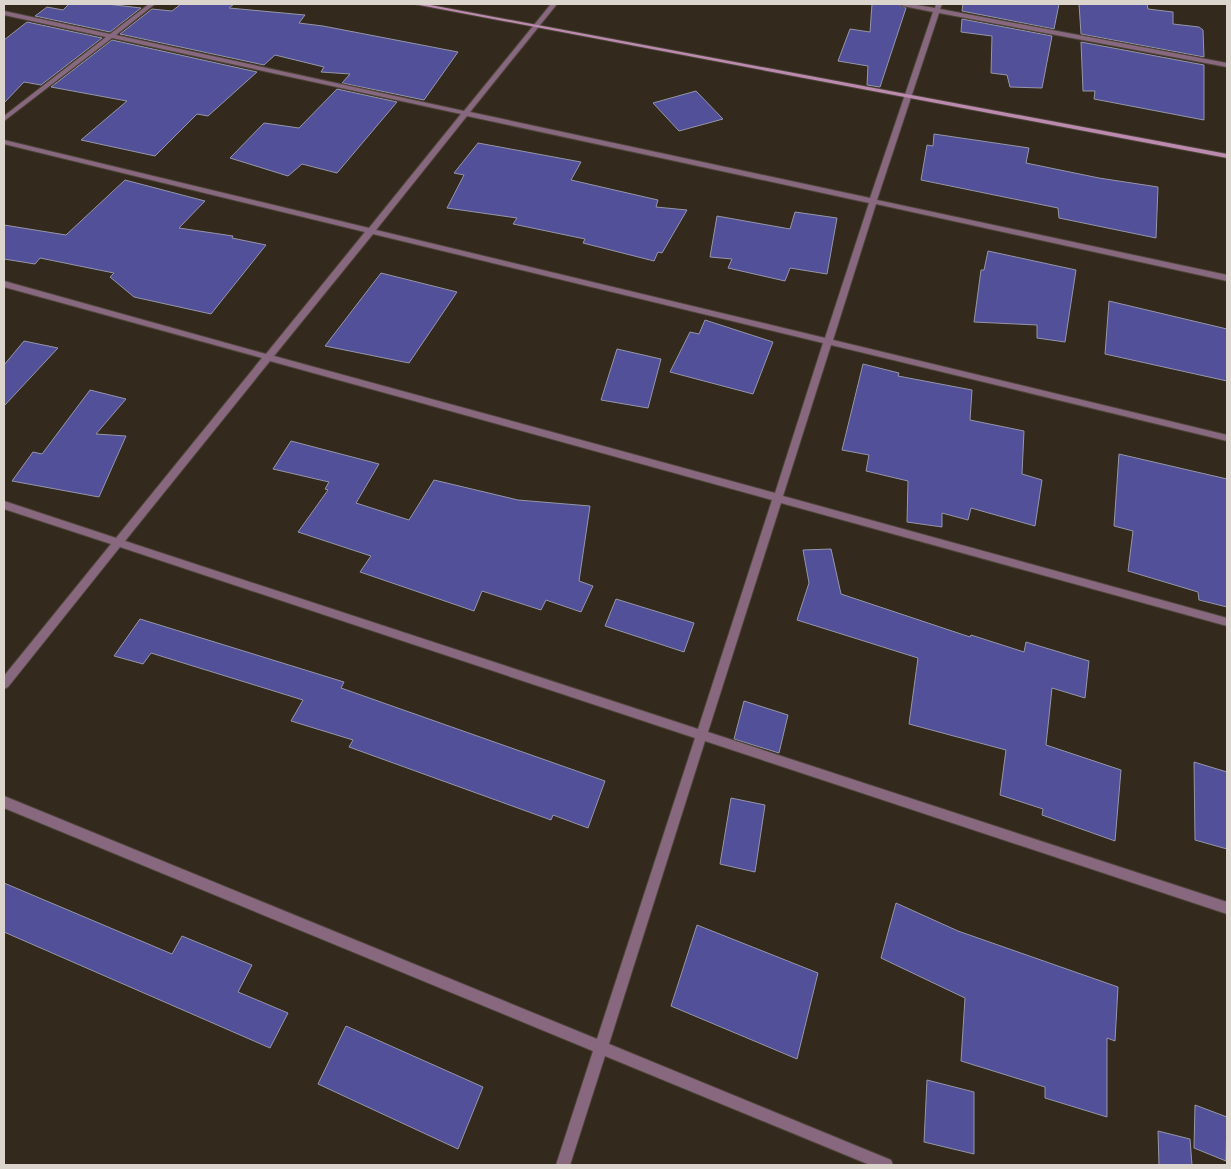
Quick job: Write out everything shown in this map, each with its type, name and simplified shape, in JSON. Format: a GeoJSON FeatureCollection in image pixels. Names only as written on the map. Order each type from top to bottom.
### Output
{"type":"FeatureCollection","features":[{"type":"Feature","properties":{"kind":"main road"},"geometry":{"type":"LineString","coordinates":[[416,4],[1227,156]]}},
{"type":"Feature","properties":{"kind":"street"},"geometry":{"type":"LineString","coordinates":[[4,119],[152,4]]}},
{"type":"Feature","properties":{"kind":"street"},"geometry":{"type":"LineString","coordinates":[[4,684],[554,4]]}},
{"type":"Feature","properties":{"kind":"street"},"geometry":{"type":"LineString","coordinates":[[903,4],[938,7],[1227,65]]}},
{"type":"Feature","properties":{"kind":"street"},"geometry":{"type":"LineString","coordinates":[[563,1165],[907,96],[938,7]]}},
{"type":"Feature","properties":{"kind":"street"},"geometry":{"type":"LineString","coordinates":[[4,13],[1227,278]]}},
{"type":"Feature","properties":{"kind":"street"},"geometry":{"type":"LineString","coordinates":[[4,142],[1227,438]]}},
{"type":"Feature","properties":{"kind":"street"},"geometry":{"type":"LineString","coordinates":[[4,284],[1227,622]]}},
{"type":"Feature","properties":{"kind":"street"},"geometry":{"type":"LineString","coordinates":[[4,505],[1227,908]]}},
{"type":"Feature","properties":{"kind":"street"},"geometry":{"type":"LineString","coordinates":[[4,802],[886,1165]]}},
{"type":"Feature","properties":{"kind":"building"},"geometry":{"type":"Polygon","coordinates":[[[69,4],[107,4],[141,8],[110,32],[35,16],[47,7],[63,10],[69,4]]]}},
{"type":"Feature","properties":{"kind":"building"},"geometry":{"type":"Polygon","coordinates":[[[181,4],[234,4],[229,8],[305,15],[299,23],[458,52],[424,100],[342,83],[350,74],[321,72],[324,67],[275,55],[264,65],[120,34],[152,9],[172,11],[181,4]]]}},
{"type":"Feature","properties":{"kind":"building"},"geometry":{"type":"Polygon","coordinates":[[[872,4],[898,4],[906,8],[880,87],[867,85],[868,66],[838,61],[850,29],[870,32],[872,4]]]}},
{"type":"Feature","properties":{"kind":"building"},"geometry":{"type":"Polygon","coordinates":[[[963,4],[1059,4],[1054,29],[962,11],[963,4]]]}},
{"type":"Feature","properties":{"kind":"building"},"geometry":{"type":"Polygon","coordinates":[[[1079,4],[1147,4],[1148,9],[1173,12],[1173,24],[1199,27],[1203,30],[1204,57],[1081,34],[1079,4]]]}},
{"type":"Feature","properties":{"kind":"building"},"geometry":{"type":"Polygon","coordinates":[[[962,19],[1052,36],[1042,88],[1010,87],[1007,75],[991,73],[992,36],[961,32],[962,19]]]}},
{"type":"Feature","properties":{"kind":"building"},"geometry":{"type":"Polygon","coordinates":[[[27,22],[102,38],[41,85],[24,82],[4,103],[4,40],[27,22]]]}},
{"type":"Feature","properties":{"kind":"building"},"geometry":{"type":"Polygon","coordinates":[[[112,40],[257,72],[208,116],[197,114],[155,156],[81,140],[127,101],[51,87],[112,40]]]}},
{"type":"Feature","properties":{"kind":"building"},"geometry":{"type":"Polygon","coordinates":[[[1081,42],[1204,65],[1204,120],[1094,99],[1095,91],[1083,91],[1081,42]]]}},
{"type":"Feature","properties":{"kind":"building"},"geometry":{"type":"Polygon","coordinates":[[[337,89],[397,102],[337,173],[302,164],[288,176],[230,158],[264,123],[299,128],[337,89]]]}},
{"type":"Feature","properties":{"kind":"building"},"geometry":{"type":"Polygon","coordinates":[[[696,91],[723,119],[679,131],[653,103],[696,91]]]}},
{"type":"Feature","properties":{"kind":"building"},"geometry":{"type":"Polygon","coordinates":[[[934,134],[1029,148],[1026,163],[1099,178],[1158,187],[1156,238],[1059,218],[1058,208],[921,180],[927,145],[933,146],[934,134]]]}},
{"type":"Feature","properties":{"kind":"building"},"geometry":{"type":"Polygon","coordinates":[[[478,143],[581,162],[571,180],[658,200],[656,207],[687,210],[662,253],[658,252],[654,261],[583,243],[585,239],[513,224],[517,218],[447,208],[464,175],[454,173],[478,143]]]}},
{"type":"Feature","properties":{"kind":"building"},"geometry":{"type":"Polygon","coordinates":[[[125,180],[205,201],[179,228],[233,236],[232,238],[266,245],[211,314],[134,297],[110,277],[114,273],[40,258],[35,264],[4,259],[4,225],[66,235],[125,180]]]}},
{"type":"Feature","properties":{"kind":"building"},"geometry":{"type":"Polygon","coordinates":[[[795,212],[837,218],[827,274],[790,268],[785,281],[728,268],[732,259],[710,257],[717,216],[790,229],[795,212]]]}},
{"type":"Feature","properties":{"kind":"building"},"geometry":{"type":"Polygon","coordinates":[[[988,251],[1076,270],[1065,342],[1037,338],[1037,325],[974,322],[981,270],[984,270],[988,251]]]}},
{"type":"Feature","properties":{"kind":"building"},"geometry":{"type":"Polygon","coordinates":[[[381,273],[457,292],[409,363],[325,346],[381,273]]]}},
{"type":"Feature","properties":{"kind":"building"},"geometry":{"type":"Polygon","coordinates":[[[1109,301],[1227,329],[1227,381],[1105,354],[1109,301]]]}},
{"type":"Feature","properties":{"kind":"building"},"geometry":{"type":"Polygon","coordinates":[[[705,320],[773,342],[753,394],[670,372],[690,332],[699,334],[705,320]]]}},
{"type":"Feature","properties":{"kind":"building"},"geometry":{"type":"Polygon","coordinates":[[[24,341],[58,348],[4,406],[4,365],[24,341]]]}},
{"type":"Feature","properties":{"kind":"building"},"geometry":{"type":"Polygon","coordinates":[[[617,349],[661,359],[648,408],[601,400],[617,349]]]}},
{"type":"Feature","properties":{"kind":"building"},"geometry":{"type":"Polygon","coordinates":[[[863,364],[899,373],[898,376],[972,390],[970,420],[1024,431],[1022,474],[1042,480],[1035,526],[971,508],[968,520],[942,513],[942,527],[907,522],[908,481],[866,471],[869,455],[842,450],[863,364]]]}},
{"type":"Feature","properties":{"kind":"building"},"geometry":{"type":"Polygon","coordinates":[[[90,390],[126,399],[96,434],[126,436],[99,497],[12,481],[33,452],[42,454],[90,390]]]}},
{"type":"Feature","properties":{"kind":"building"},"geometry":{"type":"Polygon","coordinates":[[[291,441],[379,464],[356,503],[409,520],[434,480],[518,500],[590,506],[579,581],[593,586],[581,612],[546,600],[541,610],[482,591],[474,611],[360,572],[371,556],[298,532],[328,490],[325,489],[329,482],[273,469],[291,441]]]}},
{"type":"Feature","properties":{"kind":"building"},"geometry":{"type":"Polygon","coordinates":[[[1119,454],[1227,479],[1227,607],[1199,600],[1198,592],[1128,571],[1133,531],[1114,526],[1119,454]]]}},
{"type":"Feature","properties":{"kind":"building"},"geometry":{"type":"Polygon","coordinates":[[[831,549],[841,594],[970,637],[971,635],[1024,652],[1026,642],[1089,661],[1085,698],[1052,688],[1046,745],[1121,770],[1115,841],[1042,815],[1043,809],[1000,795],[1006,750],[909,724],[918,658],[797,620],[809,583],[803,550],[831,549]]]}},
{"type":"Feature","properties":{"kind":"building"},"geometry":{"type":"Polygon","coordinates":[[[616,599],[694,623],[684,652],[605,626],[616,599]]]}},
{"type":"Feature","properties":{"kind":"building"},"geometry":{"type":"Polygon","coordinates":[[[140,619],[344,682],[341,688],[605,781],[588,828],[553,815],[551,820],[349,747],[353,740],[291,721],[303,700],[151,653],[143,664],[114,656],[140,619]]]}},
{"type":"Feature","properties":{"kind":"building"},"geometry":{"type":"Polygon","coordinates":[[[744,701],[788,715],[779,753],[734,739],[744,701]]]}},
{"type":"Feature","properties":{"kind":"building"},"geometry":{"type":"Polygon","coordinates":[[[1194,762],[1227,772],[1227,849],[1195,840],[1194,762]]]}},
{"type":"Feature","properties":{"kind":"building"},"geometry":{"type":"Polygon","coordinates":[[[731,798],[765,805],[755,872],[720,864],[731,798]]]}},
{"type":"Feature","properties":{"kind":"building"},"geometry":{"type":"Polygon","coordinates":[[[4,883],[172,954],[182,936],[252,965],[238,992],[288,1013],[270,1048],[4,932],[4,883]]]}},
{"type":"Feature","properties":{"kind":"building"},"geometry":{"type":"Polygon","coordinates":[[[896,903],[958,931],[1118,987],[1115,1041],[1107,1038],[1107,1117],[1045,1098],[1045,1087],[961,1061],[965,998],[881,958],[896,903]]]}},
{"type":"Feature","properties":{"kind":"building"},"geometry":{"type":"Polygon","coordinates":[[[697,925],[818,973],[797,1059],[671,1006],[697,925]]]}},
{"type":"Feature","properties":{"kind":"building"},"geometry":{"type":"Polygon","coordinates":[[[346,1026],[483,1087],[458,1149],[318,1084],[346,1026]]]}},
{"type":"Feature","properties":{"kind":"building"},"geometry":{"type":"Polygon","coordinates":[[[927,1080],[974,1092],[974,1154],[924,1142],[927,1080]]]}},
{"type":"Feature","properties":{"kind":"building"},"geometry":{"type":"Polygon","coordinates":[[[1195,1105],[1227,1117],[1226,1161],[1194,1148],[1195,1105]]]}},
{"type":"Feature","properties":{"kind":"building"},"geometry":{"type":"Polygon","coordinates":[[[1158,1131],[1190,1139],[1192,1165],[1159,1165],[1158,1131]]]}}]}
